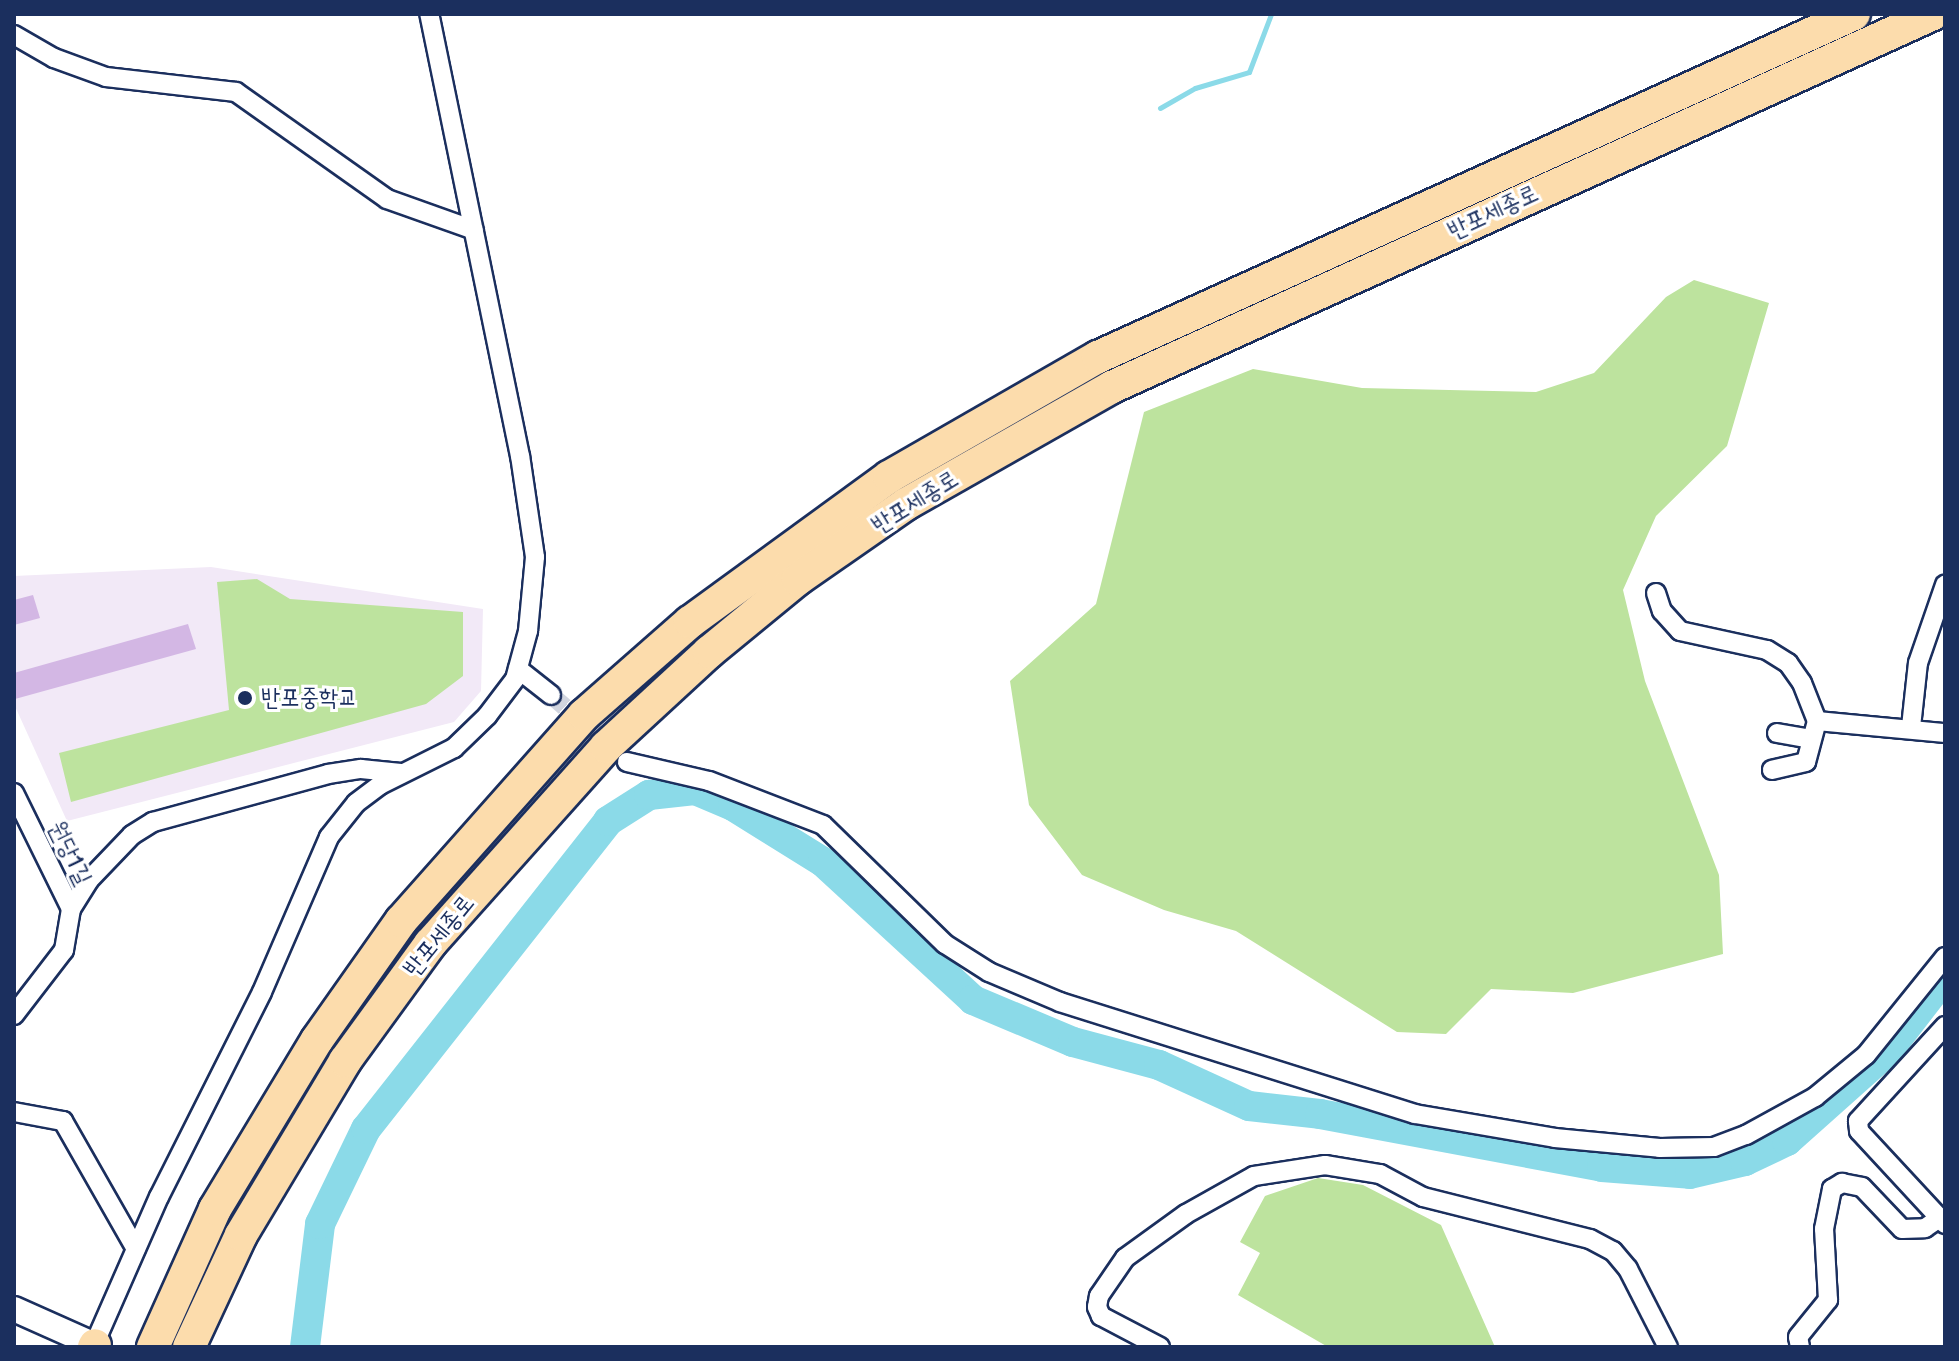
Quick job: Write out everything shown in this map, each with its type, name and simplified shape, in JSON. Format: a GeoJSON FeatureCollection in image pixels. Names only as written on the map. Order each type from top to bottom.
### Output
{"type":"FeatureCollection","features":[{"type":"Feature","properties":{"kind":"highway"},"geometry":{"type":"LineString","coordinates":[[1770,70],[1835,14]]}},
{"type":"Feature","properties":{"kind":"highway","name":"반포세종로"},"geometry":{"type":"LineString","coordinates":[[189,1347],[241,1235],[313,1115],[430,944],[606,747],[709,652],[798,579],[906,504],[1112,387],[1770,70],[1854,14]]}},
{"type":"Feature","properties":{"kind":"highway","name":"반포세종로"},"geometry":{"type":"LineString","coordinates":[[156,1340],[215,1209],[317,1040],[401,921],[584,715],[690,622],[889,477],[1098,357],[1306,258],[1770,70],[1933,14]]}},
{"type":"Feature","properties":{"kind":"highway"},"geometry":{"type":"LineString","coordinates":[[1770,70],[1945,22]]}},
{"type":"Feature","properties":{"kind":"street"},"geometry":{"type":"LineString","coordinates":[[14,1309],[95,1347],[136,1249],[262,992],[329,837],[356,803],[454,748],[487,716],[518,669],[528,631],[535,557],[474,230],[429,14]]}},
{"type":"Feature","properties":{"kind":"street"},"geometry":{"type":"LineString","coordinates":[[14,35],[54,58],[106,77],[236,92],[387,199],[474,230]]}},
{"type":"Feature","properties":{"kind":"street"},"geometry":{"type":"LineString","coordinates":[[1911,727],[1918,663],[1945,585]]}},
{"type":"Feature","properties":{"kind":"street"},"geometry":{"type":"LineString","coordinates":[[1656,593],[1662,611],[1680,631],[1767,650],[1788,663],[1816,709],[1817,721],[1806,762],[1772,770]]}},
{"type":"Feature","properties":{"kind":"street"},"geometry":{"type":"LineString","coordinates":[[518,669],[551,695]]}},
{"type":"Feature","properties":{"kind":"street"},"geometry":{"type":"LineString","coordinates":[[1817,721],[1911,727],[1945,733]]}},
{"type":"Feature","properties":{"kind":"street"},"geometry":{"type":"LineString","coordinates":[[1777,733],[1810,739]]}},
{"type":"Feature","properties":{"kind":"street"},"geometry":{"type":"LineString","coordinates":[[627,762],[709,781],[823,825],[945,944],[989,972],[1060,1002],[1415,1114],[1555,1138],[1660,1148],[1714,1147],[1746,1135],[1815,1097],[1866,1055],[1945,957]]}},
{"type":"Feature","properties":{"kind":"street"},"geometry":{"type":"LineString","coordinates":[[71,909],[99,869],[132,835],[153,822],[328,774],[361,769],[404,774]]}},
{"type":"Feature","properties":{"kind":"street","name":"원당1길"},"geometry":{"type":"LineString","coordinates":[[14,793],[71,909],[64,950],[14,1015]]}},
{"type":"Feature","properties":{"kind":"street"},"geometry":{"type":"LineString","coordinates":[[1800,1347],[1798,1337],[1828,1300],[1824,1229],[1832,1189],[1842,1183],[1862,1187],[1902,1229],[1925,1228],[1941,1222],[1859,1131],[1858,1121],[1945,1026]]}},
{"type":"Feature","properties":{"kind":"street"},"geometry":{"type":"LineString","coordinates":[[14,1112],[63,1121],[136,1249]]}},
{"type":"Feature","properties":{"kind":"street"},"geometry":{"type":"LineString","coordinates":[[1158,1347],[1101,1316],[1097,1307],[1099,1296],[1125,1258],[1186,1214],[1254,1176],[1325,1165],[1380,1174],[1423,1197],[1590,1239],[1613,1251],[1628,1269],[1668,1347]]}},
{"type":"Feature","properties":{"kind":"shaded area","name":"반포중학교"},"geometry":{"type":"Polygon","coordinates":[[[211,567],[483,609],[481,691],[454,722],[67,821],[14,704],[14,576],[211,567]]]}},
{"type":"Feature","properties":{"kind":"green space"},"geometry":{"type":"Polygon","coordinates":[[[1694,280],[1769,303],[1727,446],[1656,516],[1623,590],[1645,681],[1719,875],[1723,954],[1573,993],[1491,989],[1446,1034],[1397,1032],[1236,931],[1164,910],[1082,875],[1029,805],[1010,681],[1096,604],[1144,412],[1253,369],[1362,388],[1536,392],[1594,373],[1666,297],[1694,280]]]}},
{"type":"Feature","properties":{"kind":"green space"},"geometry":{"type":"Polygon","coordinates":[[[257,579],[290,599],[463,612],[463,676],[426,704],[71,802],[59,753],[229,710],[217,582],[257,579]]]}},
{"type":"Feature","properties":{"kind":"green space"},"geometry":{"type":"Polygon","coordinates":[[[1318,1178],[1363,1185],[1441,1225],[1495,1347],[1328,1347],[1238,1295],[1260,1253],[1240,1242],[1265,1196],[1318,1178]]]}},
{"type":"Feature","properties":{"kind":"building"},"geometry":{"type":"Polygon","coordinates":[[[33,595],[40,618],[14,625],[14,600],[33,595]]]}},
{"type":"Feature","properties":{"kind":"building"},"geometry":{"type":"Polygon","coordinates":[[[188,624],[196,649],[15,699],[14,673],[188,624]]]}},
{"type":"Feature","properties":{"kind":"waterway"},"geometry":{"type":"LineString","coordinates":[[1160,108],[1195,88],[1249,72],[1271,14]]}},
{"type":"Feature","properties":{"kind":"waterway"},"geometry":{"type":"LineString","coordinates":[[305,1347],[320,1224],[366,1129],[608,821],[649,795],[695,790],[733,806],[823,862],[973,1000],[1073,1042],[1159,1065],[1249,1106],[1320,1114],[1602,1167],[1690,1174],[1745,1161],[1787,1141],[1887,1052],[1945,977]]}},
{"type":"Feature","properties":{"kind":"tunnel"},"geometry":{"type":"LineString","coordinates":[[551,695],[613,749]]}},
{"type":"Feature","properties":{"kind":"place","name":"반포중학교"},"geometry":{"type":"Point","coordinates":[245,698]}}]}
